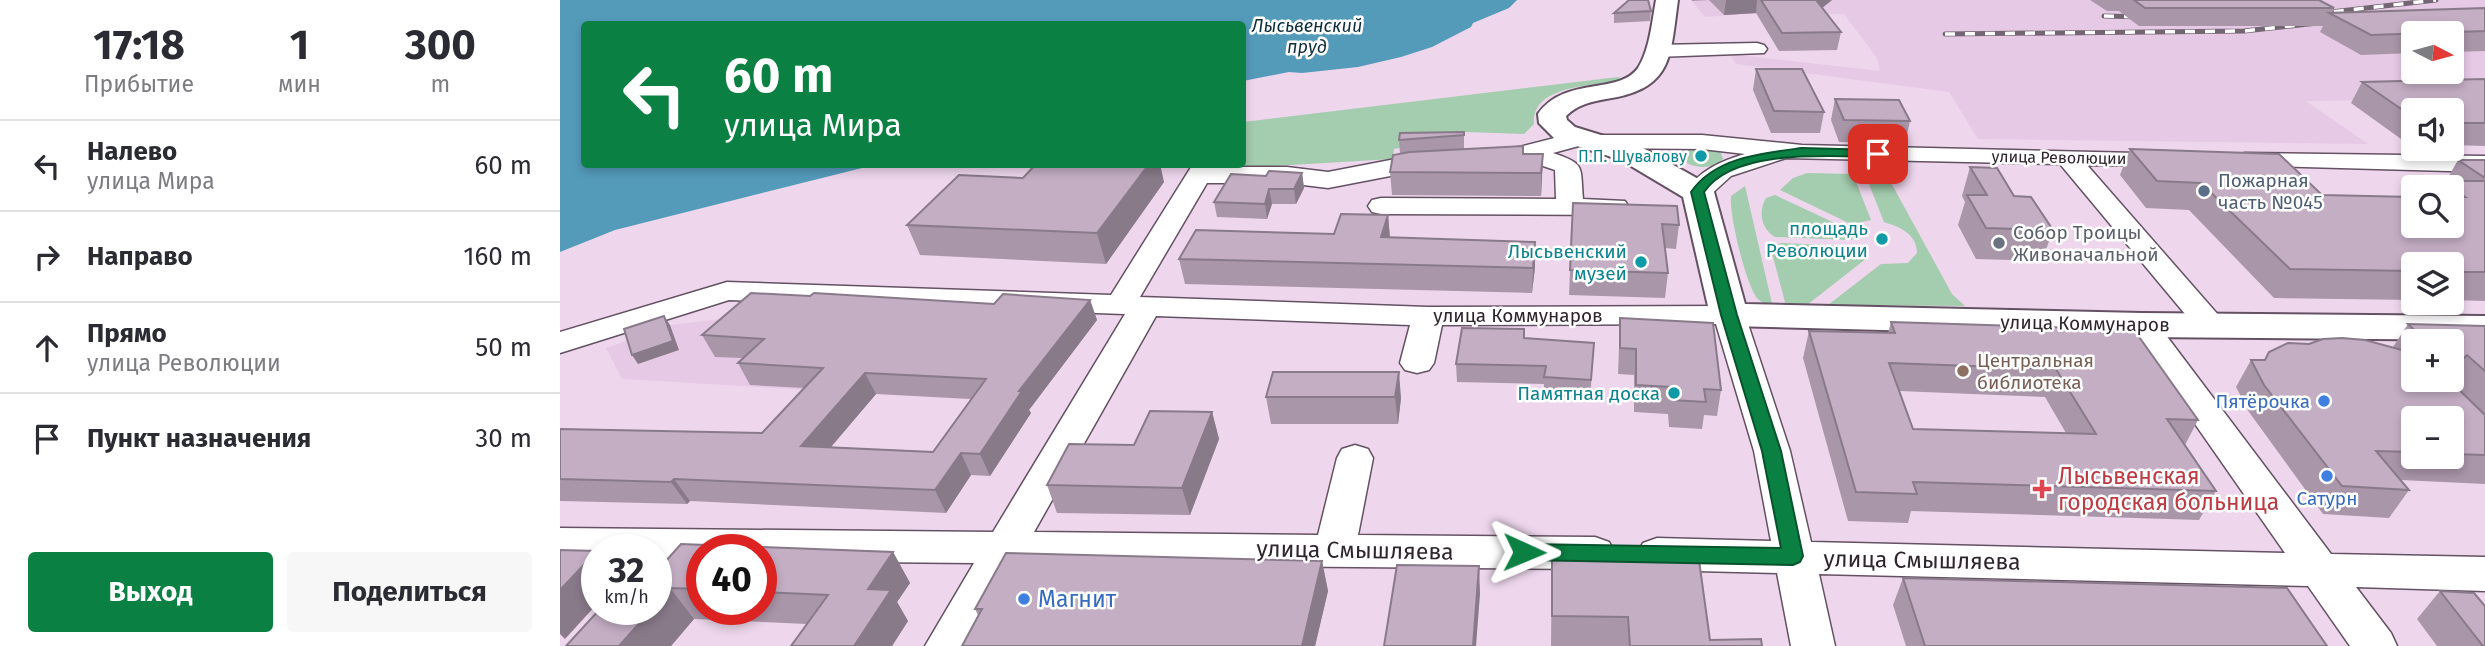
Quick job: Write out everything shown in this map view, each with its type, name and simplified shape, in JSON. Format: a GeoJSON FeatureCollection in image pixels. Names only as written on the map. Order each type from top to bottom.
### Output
{"type":"FeatureCollection","features":[{"type":"Feature","properties":{"kind":"main road"},"geometry":{"type":"LineString","coordinates":[[1667,0],[1656,51],[1643,79],[1630,86],[1573,97],[1559,104],[1552,114],[1553,123],[1581,137],[1632,154],[1698,192],[1729,315]]}},
{"type":"Feature","properties":{"kind":"main road","name":"улица Коммунаров"},"geometry":{"type":"LineString","coordinates":[[1729,315],[2142,326],[2485,328]]}},
{"type":"Feature","properties":{"kind":"street"},"geometry":{"type":"LineString","coordinates":[[1656,51],[1757,49]]}},
{"type":"Feature","properties":{"kind":"street"},"geometry":{"type":"LineString","coordinates":[[947,646],[1004,547],[1202,170],[1328,180],[1411,164],[1504,158],[1581,137],[1702,142],[1802,152]]}},
{"type":"Feature","properties":{"kind":"street"},"geometry":{"type":"LineString","coordinates":[[1526,152],[1567,166],[1570,207]]}},
{"type":"Feature","properties":{"kind":"street"},"geometry":{"type":"LineString","coordinates":[[1698,192],[1706,179],[1741,163],[1767,156],[1802,152]]}},
{"type":"Feature","properties":{"kind":"street","name":"улица Революции"},"geometry":{"type":"LineString","coordinates":[[1802,152],[2193,159]]}},
{"type":"Feature","properties":{"kind":"street"},"geometry":{"type":"LineString","coordinates":[[2068,158],[2211,325]]}},
{"type":"Feature","properties":{"kind":"street"},"geometry":{"type":"LineString","coordinates":[[2221,160],[2485,164]]}},
{"type":"Feature","properties":{"kind":"street"},"geometry":{"type":"LineString","coordinates":[[1381,206],[1647,208]]}},
{"type":"Feature","properties":{"kind":"street","name":"улица Коммунаров"},"geometry":{"type":"LineString","coordinates":[[560,344],[727,291],[1428,316],[1729,315]]}},
{"type":"Feature","properties":{"kind":"street"},"geometry":{"type":"LineString","coordinates":[[1729,315],[1772,451],[1813,646]]}},
{"type":"Feature","properties":{"kind":"street"},"geometry":{"type":"LineString","coordinates":[[1417,363],[1428,316]]}},
{"type":"Feature","properties":{"kind":"street"},"geometry":{"type":"LineString","coordinates":[[2142,326],[2323,570],[2375,646]]}},
{"type":"Feature","properties":{"kind":"street"},"geometry":{"type":"LineString","coordinates":[[1335,549],[1355,458]]}},
{"type":"Feature","properties":{"kind":"street","name":"улица Смышляева"},"geometry":{"type":"LineString","coordinates":[[560,544],[1335,549],[1793,556],[2485,574]]}},
{"type":"Feature","properties":{"kind":"shaded area"},"geometry":{"type":"Polygon","coordinates":[[[1691,0],[2485,0],[2485,92],[2396,100],[2306,101],[2368,144],[1978,139],[1949,92],[1736,64],[1730,54],[1880,71],[1877,58],[1844,14],[1745,14],[1705,17],[1691,0]]]}},
{"type":"Feature","properties":{"kind":"shaded area"},"geometry":{"type":"Polygon","coordinates":[[[763,314],[1034,403],[622,379],[606,348],[670,325],[763,314]]]}},
{"type":"Feature","properties":{"kind":"green space"},"geometry":{"type":"Polygon","coordinates":[[[1618,77],[1624,79],[1622,82],[1581,86],[1553,94],[1543,101],[1536,111],[1534,124],[1524,134],[1465,132],[1435,142],[1394,149],[1393,159],[1246,168],[1246,122],[1618,77]]]}},
{"type":"Feature","properties":{"kind":"green space"},"geometry":{"type":"Polygon","coordinates":[[[1687,147],[1715,149],[1721,153],[1723,159],[1706,167],[1693,166],[1678,155],[1687,147]]]}},
{"type":"Feature","properties":{"kind":"green space"},"geometry":{"type":"Polygon","coordinates":[[[1884,170],[1952,294],[1965,306],[1828,305],[1881,264],[1908,263],[1917,253],[1911,236],[1884,222],[1865,174],[1884,170]]]}},
{"type":"Feature","properties":{"kind":"green space"},"geometry":{"type":"Polygon","coordinates":[[[1807,173],[1853,174],[1871,220],[1862,222],[1857,227],[1780,190],[1793,178],[1807,173]]]}},
{"type":"Feature","properties":{"kind":"green space"},"geometry":{"type":"Polygon","coordinates":[[[1745,186],[1773,308],[1753,292],[1736,234],[1731,196],[1745,186]]]}},
{"type":"Feature","properties":{"kind":"green space"},"geometry":{"type":"Polygon","coordinates":[[[1775,195],[1854,232],[1852,240],[1775,237],[1764,225],[1762,214],[1766,198],[1775,195]]]}},
{"type":"Feature","properties":{"kind":"green space"},"geometry":{"type":"Polygon","coordinates":[[[1780,243],[1853,246],[1867,258],[1798,312],[1787,310],[1771,249],[1780,243]]]}},
{"type":"Feature","properties":{"kind":"water","name":"Лысьвенский пруд"},"geometry":{"type":"Polygon","coordinates":[[[560,0],[1517,0],[1509,8],[1473,23],[1471,27],[1432,47],[1401,57],[1358,67],[1289,72],[1246,80],[1246,21],[581,21],[581,168],[862,168],[615,230],[560,252],[560,0]]]}},
{"type":"Feature","properties":{"kind":"building"},"geometry":{"type":"Polygon","coordinates":[[[1629,0],[1648,0],[1651,11],[1614,13],[1629,0]]]}},
{"type":"Feature","properties":{"kind":"building"},"geometry":{"type":"Polygon","coordinates":[[[1761,0],[1816,0],[1841,32],[1782,33],[1761,0]]]}},
{"type":"Feature","properties":{"kind":"building"},"geometry":{"type":"Polygon","coordinates":[[[2134,0],[2319,0],[2334,8],[2145,8],[2134,0]]]}},
{"type":"Feature","properties":{"kind":"building"},"geometry":{"type":"Polygon","coordinates":[[[2485,8],[2485,31],[2464,32],[2464,21],[2401,21],[2401,34],[2371,35],[2329,13],[2485,8]]]}},
{"type":"Feature","properties":{"kind":"building"},"geometry":{"type":"Polygon","coordinates":[[[1756,69],[1802,69],[1824,112],[1774,111],[1756,69]]]}},
{"type":"Feature","properties":{"kind":"building"},"geometry":{"type":"Polygon","coordinates":[[[2485,79],[2485,123],[2464,123],[2464,98],[2401,98],[2401,109],[2362,82],[2464,84],[2464,80],[2485,79]]]}},
{"type":"Feature","properties":{"kind":"building"},"geometry":{"type":"Polygon","coordinates":[[[1835,99],[1899,100],[1910,121],[1844,120],[1835,99]]]}},
{"type":"Feature","properties":{"kind":"building"},"geometry":{"type":"Polygon","coordinates":[[[1464,132],[1464,135],[1399,140],[1400,133],[1464,132]]]}},
{"type":"Feature","properties":{"kind":"building"},"geometry":{"type":"Polygon","coordinates":[[[1523,146],[1523,154],[1543,154],[1541,173],[1390,172],[1393,155],[1523,146]]]}},
{"type":"Feature","properties":{"kind":"building"},"geometry":{"type":"Polygon","coordinates":[[[2130,149],[2279,154],[2322,195],[2401,197],[2401,238],[2464,238],[2464,181],[2485,181],[2485,272],[2464,272],[2464,252],[2401,252],[2401,271],[2290,269],[2201,183],[2157,181],[2130,149]]]}},
{"type":"Feature","properties":{"kind":"building"},"geometry":{"type":"Polygon","coordinates":[[[2485,160],[2485,178],[2460,161],[2485,160]]]}},
{"type":"Feature","properties":{"kind":"building"},"geometry":{"type":"Polygon","coordinates":[[[1970,167],[1997,168],[2014,196],[2031,197],[2053,230],[1986,228],[1967,195],[1987,195],[1970,167]]]}},
{"type":"Feature","properties":{"kind":"building"},"geometry":{"type":"Polygon","coordinates":[[[1032,168],[1146,168],[1097,233],[907,225],[959,175],[1023,178],[1032,168]]]}},
{"type":"Feature","properties":{"kind":"building"},"geometry":{"type":"Polygon","coordinates":[[[1269,171],[1302,173],[1294,189],[1269,189],[1265,204],[1214,202],[1231,174],[1266,176],[1269,171]]]}},
{"type":"Feature","properties":{"kind":"building"},"geometry":{"type":"Polygon","coordinates":[[[1573,203],[1677,206],[1679,225],[1662,224],[1668,273],[1570,270],[1573,203]]]}},
{"type":"Feature","properties":{"kind":"building"},"geometry":{"type":"Polygon","coordinates":[[[1341,214],[1388,215],[1381,237],[1535,242],[1533,268],[1179,259],[1196,230],[1334,234],[1341,214]]]}},
{"type":"Feature","properties":{"kind":"building"},"geometry":{"type":"Polygon","coordinates":[[[751,293],[810,296],[814,293],[994,304],[1003,294],[1090,300],[1019,391],[1022,391],[980,454],[961,453],[935,490],[674,479],[671,482],[560,479],[560,429],[762,433],[823,368],[738,363],[764,339],[702,335],[751,293]],[[865,373],[801,446],[933,452],[986,379],[865,373]]]}},
{"type":"Feature","properties":{"kind":"building"},"geometry":{"type":"Polygon","coordinates":[[[664,316],[673,341],[632,355],[624,329],[664,316]]]}},
{"type":"Feature","properties":{"kind":"building"},"geometry":{"type":"Polygon","coordinates":[[[1620,318],[1713,323],[1721,390],[1704,389],[1706,402],[1672,400],[1671,387],[1636,385],[1636,349],[1620,348],[1620,318]]]}},
{"type":"Feature","properties":{"kind":"building"},"geometry":{"type":"Polygon","coordinates":[[[1891,322],[2077,328],[2075,325],[2132,327],[2198,420],[2167,419],[2216,491],[1913,482],[1917,494],[1856,492],[1809,331],[1895,333],[1891,322]],[[1889,363],[1913,429],[2096,434],[2056,369],[1889,363]]]}},
{"type":"Feature","properties":{"kind":"building"},"geometry":{"type":"Polygon","coordinates":[[[2408,324],[2485,326],[2485,371],[2467,355],[2464,358],[2464,329],[2413,329],[2408,324]]]}},
{"type":"Feature","properties":{"kind":"building"},"geometry":{"type":"Polygon","coordinates":[[[1462,328],[1524,329],[1524,338],[1594,343],[1591,380],[1544,377],[1546,366],[1456,364],[1462,328]]]}},
{"type":"Feature","properties":{"kind":"building"},"geometry":{"type":"Polygon","coordinates":[[[2323,339],[2365,340],[2401,350],[2401,392],[2461,392],[2485,415],[2485,455],[2464,454],[2464,406],[2401,406],[2401,452],[2376,451],[2409,490],[2342,486],[2264,385],[2251,360],[2265,360],[2269,352],[2288,343],[2309,344],[2323,339]]]}},
{"type":"Feature","properties":{"kind":"building"},"geometry":{"type":"Polygon","coordinates":[[[1273,372],[1399,372],[1395,397],[1266,397],[1273,372]]]}},
{"type":"Feature","properties":{"kind":"building"},"geometry":{"type":"Polygon","coordinates":[[[1150,411],[1212,412],[1182,488],[1047,485],[1069,444],[1134,445],[1150,411]]]}},
{"type":"Feature","properties":{"kind":"building"},"geometry":{"type":"Polygon","coordinates":[[[681,544],[686,544],[686,588],[672,588],[672,554],[681,544]]]}},
{"type":"Feature","properties":{"kind":"building"},"geometry":{"type":"Polygon","coordinates":[[[777,548],[893,552],[868,589],[891,590],[854,646],[791,646],[828,595],[777,593],[777,548]]]}},
{"type":"Feature","properties":{"kind":"building"},"geometry":{"type":"Polygon","coordinates":[[[560,550],[581,551],[581,568],[560,590],[560,550]]]}},
{"type":"Feature","properties":{"kind":"building"},"geometry":{"type":"Polygon","coordinates":[[[1552,551],[1698,553],[1710,640],[1761,639],[1762,646],[1630,646],[1628,617],[1552,616],[1552,551]]]}},
{"type":"Feature","properties":{"kind":"building"},"geometry":{"type":"Polygon","coordinates":[[[1006,553],[1322,561],[1302,646],[962,646],[982,609],[975,609],[1006,553]]]}},
{"type":"Feature","properties":{"kind":"building"},"geometry":{"type":"Polygon","coordinates":[[[1397,565],[1479,566],[1473,646],[1384,646],[1397,565]]]}},
{"type":"Feature","properties":{"kind":"building"},"geometry":{"type":"Polygon","coordinates":[[[1903,578],[2287,588],[2327,646],[1925,646],[1903,578]]]}},
{"type":"Feature","properties":{"kind":"building"},"geometry":{"type":"Polygon","coordinates":[[[2440,591],[2474,593],[2485,606],[2485,646],[2483,646],[2440,591]]]}},
{"type":"Feature","properties":{"kind":"building"},"geometry":{"type":"Polygon","coordinates":[[[585,625],[638,625],[619,646],[566,646],[585,625]]]}},
{"type":"Feature","properties":{"kind":"railway"},"geometry":{"type":"LineString","coordinates":[[2314,14],[2436,0]]}},
{"type":"Feature","properties":{"kind":"railway"},"geometry":{"type":"LineString","coordinates":[[2104,16],[2147,17]]}},
{"type":"Feature","properties":{"kind":"railway"},"geometry":{"type":"LineString","coordinates":[[1945,34],[2244,31],[2318,23]]}},
{"type":"Feature","properties":{"kind":"place","name":"П.П. Шувалову"},"geometry":{"type":"Point","coordinates":[1701,156]}},
{"type":"Feature","properties":{"kind":"place","name":"Пожарная часть №045"},"geometry":{"type":"Point","coordinates":[2204,191]}},
{"type":"Feature","properties":{"kind":"place","name":"площадь Революции"},"geometry":{"type":"Point","coordinates":[1882,239]}},
{"type":"Feature","properties":{"kind":"place","name":"Собор Троицы Живоначальной"},"geometry":{"type":"Point","coordinates":[1999,243]}},
{"type":"Feature","properties":{"kind":"place","name":"Лысьвенский музей"},"geometry":{"type":"Point","coordinates":[1641,262]}},
{"type":"Feature","properties":{"kind":"place","name":"Центральная библиотека"},"geometry":{"type":"Point","coordinates":[1963,371]}},
{"type":"Feature","properties":{"kind":"place","name":"Памятная доска"},"geometry":{"type":"Point","coordinates":[1674,393]}},
{"type":"Feature","properties":{"kind":"place","name":"Пятёрочка"},"geometry":{"type":"Point","coordinates":[2324,401]}},
{"type":"Feature","properties":{"kind":"place","name":"Сатурн"},"geometry":{"type":"Point","coordinates":[2327,476]}},
{"type":"Feature","properties":{"kind":"place","name":"Лысьвенская городская больница"},"geometry":{"type":"Point","coordinates":[2042,489]}},
{"type":"Feature","properties":{"kind":"place","name":"Магнит"},"geometry":{"type":"Point","coordinates":[1024,599]}},
{"type":"Feature","properties":{"kind":"route"},"geometry":{"type":"LineString","coordinates":[[1524,552],[1793,556],[1772,451],[1729,315],[1698,192],[1706,179],[1741,163],[1767,156],[1802,152],[1878,154]]}}]}
